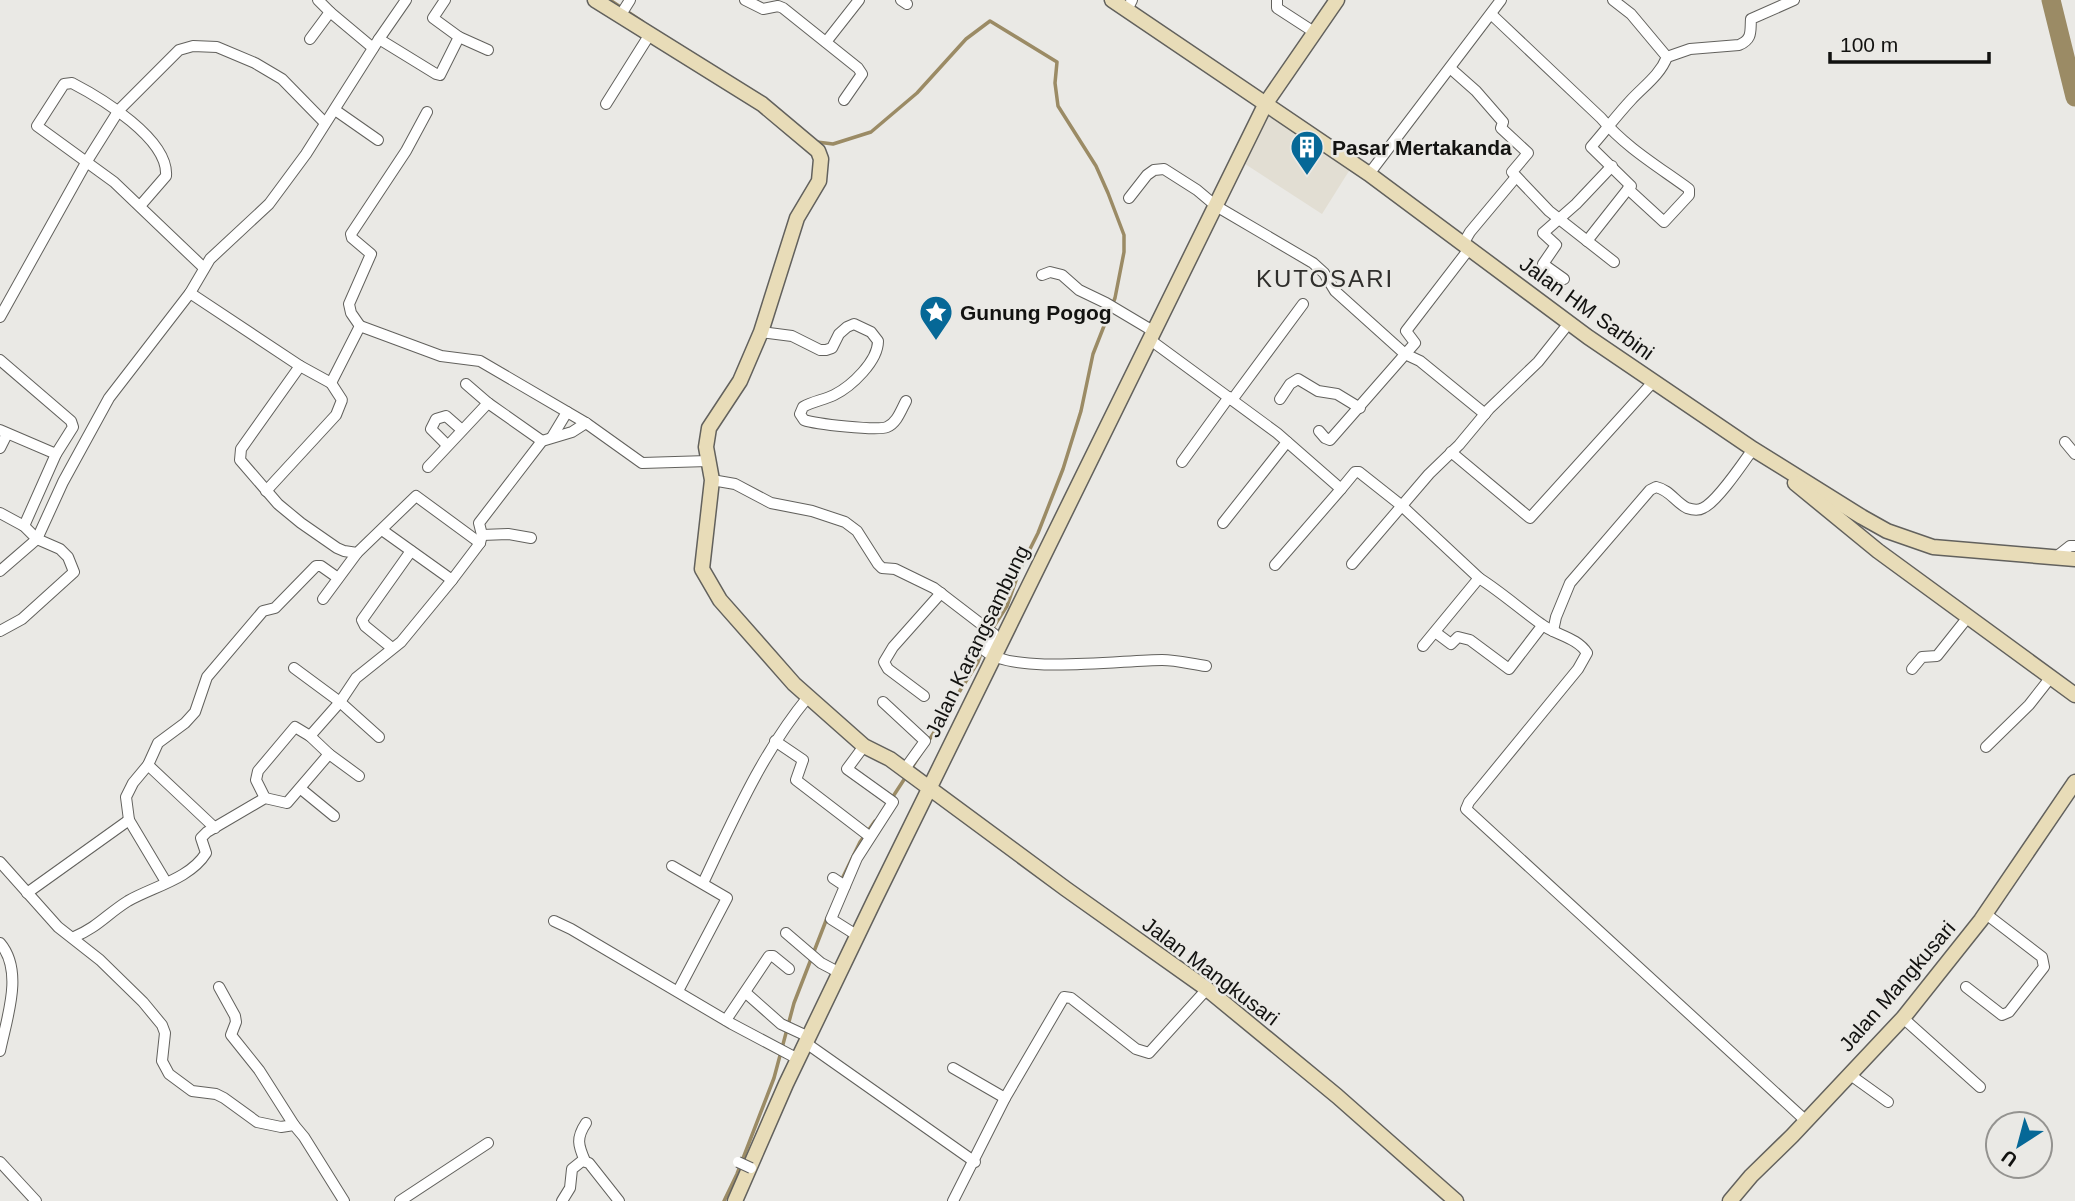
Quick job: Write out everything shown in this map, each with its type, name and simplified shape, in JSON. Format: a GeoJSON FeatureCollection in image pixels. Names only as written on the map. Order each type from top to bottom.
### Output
{"type":"FeatureCollection","features":[{"type":"Feature","properties":{"kind":"street"},"geometry":{"type":"LineString","coordinates":[[318,0],[330,12],[376,43],[438,75],[443,73],[459,37]]}},
{"type":"Feature","properties":{"kind":"street"},"geometry":{"type":"LineString","coordinates":[[445,0],[433,18],[459,37],[488,50]]}},
{"type":"Feature","properties":{"kind":"street"},"geometry":{"type":"LineString","coordinates":[[595,0],[625,9],[650,34],[606,104]]}},
{"type":"Feature","properties":{"kind":"street"},"geometry":{"type":"LineString","coordinates":[[745,0],[763,9],[772,6],[783,8],[861,71],[860,78],[844,100]]}},
{"type":"Feature","properties":{"kind":"street"},"geometry":{"type":"LineString","coordinates":[[826,42],[859,0]]}},
{"type":"Feature","properties":{"kind":"street","name":"Jalan HM Sarbini"},"geometry":{"type":"LineString","coordinates":[[1112,0],[1130,5],[1369,174],[1653,382],[1862,517],[1887,531],[1921,544],[1958,551],[2075,559]]}},
{"type":"Feature","properties":{"kind":"street"},"geometry":{"type":"LineString","coordinates":[[1277,0],[1277,8],[1314,32]]}},
{"type":"Feature","properties":{"kind":"street","name":"Jalan Karangsambung"},"geometry":{"type":"LineString","coordinates":[[741,1198],[746,1165],[792,1056],[808,1040],[1266,103],[1337,0]]}},
{"type":"Feature","properties":{"kind":"street"},"geometry":{"type":"LineString","coordinates":[[1614,0],[1631,14],[1667,57]]}},
{"type":"Feature","properties":{"kind":"street"},"geometry":{"type":"LineString","coordinates":[[1369,174],[1494,5],[1608,127],[1690,192],[1664,222],[1591,147],[1608,127],[1652,80],[1667,57],[1690,49],[1745,43],[1751,34],[1751,19],[1794,0]]}},
{"type":"Feature","properties":{"kind":"street"},"geometry":{"type":"LineString","coordinates":[[0,571],[37,539],[63,482],[109,398],[190,293],[204,268],[234,234],[269,204],[306,154],[405,1]]}},
{"type":"Feature","properties":{"kind":"street"},"geometry":{"type":"LineString","coordinates":[[310,39],[330,12]]}},
{"type":"Feature","properties":{"kind":"street","name":"Jalan Mangkusari"},"geometry":{"type":"LineString","coordinates":[[650,34],[762,104],[818,151],[821,159],[819,181],[797,218],[761,332],[740,381],[709,428],[708,461],[712,480],[702,569],[720,600],[778,667],[864,746],[890,760],[1207,989],[1337,1096],[1456,1201]]}},
{"type":"Feature","properties":{"kind":"street"},"geometry":{"type":"LineString","coordinates":[[0,317],[119,110],[179,50],[204,45],[229,50],[282,79],[325,123]]}},
{"type":"Feature","properties":{"kind":"street"},"geometry":{"type":"LineString","coordinates":[[1450,68],[1492,108],[1503,122],[1501,128],[1528,153],[1512,172],[1516,177],[1558,220],[1614,262]]}},
{"type":"Feature","properties":{"kind":"street"},"geometry":{"type":"LineString","coordinates":[[141,206],[162,183],[167,169],[158,149],[119,110],[72,83],[66,83],[37,124],[39,128],[87,162],[141,206],[204,268]]}},
{"type":"Feature","properties":{"kind":"street"},"geometry":{"type":"LineString","coordinates":[[335,110],[378,140]]}},
{"type":"Feature","properties":{"kind":"street"},"geometry":{"type":"LineString","coordinates":[[427,112],[406,151],[351,234],[371,254],[349,304],[351,313],[360,326],[441,356],[480,361],[586,423],[646,464],[708,461]]}},
{"type":"Feature","properties":{"kind":"street"},"geometry":{"type":"LineString","coordinates":[[1564,279],[1543,264],[1556,245],[1543,233],[1612,166]]}},
{"type":"Feature","properties":{"kind":"street"},"geometry":{"type":"LineString","coordinates":[[1129,198],[1147,175],[1154,170],[1164,169],[1216,206],[1313,263],[1324,273],[1335,291],[1405,354],[1420,361],[1485,414]]}},
{"type":"Feature","properties":{"kind":"street"},"geometry":{"type":"LineString","coordinates":[[1319,431],[1331,440],[1415,343],[1406,331],[1466,246],[1471,232],[1516,177]]}},
{"type":"Feature","properties":{"kind":"street"},"geometry":{"type":"LineString","coordinates":[[1587,241],[1629,189]]}},
{"type":"Feature","properties":{"kind":"street"},"geometry":{"type":"LineString","coordinates":[[1042,275],[1050,272],[1062,275],[1079,290],[1107,303],[1287,442],[1341,489]]}},
{"type":"Feature","properties":{"kind":"street"},"geometry":{"type":"LineString","coordinates":[[190,293],[300,366],[331,383],[341,400],[337,415],[266,491]]}},
{"type":"Feature","properties":{"kind":"street"},"geometry":{"type":"LineString","coordinates":[[1182,462],[1303,304]]}},
{"type":"Feature","properties":{"kind":"street"},"geometry":{"type":"LineString","coordinates":[[1352,564],[1485,414],[1538,362],[1569,323]]}},
{"type":"Feature","properties":{"kind":"street"},"geometry":{"type":"LineString","coordinates":[[761,332],[792,336],[820,351],[832,348],[839,334],[854,324],[871,332],[878,341],[878,350],[874,357],[850,383],[838,393],[803,407],[800,414],[804,420],[871,429],[886,428],[897,419],[906,401]]}},
{"type":"Feature","properties":{"kind":"street"},"geometry":{"type":"LineString","coordinates":[[331,383],[360,326]]}},
{"type":"Feature","properties":{"kind":"street"},"geometry":{"type":"LineString","coordinates":[[0,359],[71,421],[73,427],[56,454],[24,527]]}},
{"type":"Feature","properties":{"kind":"street"},"geometry":{"type":"LineString","coordinates":[[300,366],[241,449],[240,460],[278,504],[337,548],[357,553]]}},
{"type":"Feature","properties":{"kind":"street"},"geometry":{"type":"LineString","coordinates":[[1280,399],[1290,384],[1298,379],[1318,391],[1336,394],[1360,408]]}},
{"type":"Feature","properties":{"kind":"street"},"geometry":{"type":"LineString","coordinates":[[1451,452],[1530,518],[1653,382]]}},
{"type":"Feature","properties":{"kind":"street"},"geometry":{"type":"LineString","coordinates":[[466,384],[488,403],[547,439],[572,432],[586,423]]}},
{"type":"Feature","properties":{"kind":"street"},"geometry":{"type":"LineString","coordinates":[[428,467],[488,403]]}},
{"type":"Feature","properties":{"kind":"street"},"geometry":{"type":"LineString","coordinates":[[310,736],[340,702],[356,678],[408,635],[452,580],[481,539],[480,523],[567,412]]}},
{"type":"Feature","properties":{"kind":"street"},"geometry":{"type":"LineString","coordinates":[[447,445],[431,429],[436,419],[446,416],[462,430]]}},
{"type":"Feature","properties":{"kind":"street"},"geometry":{"type":"LineString","coordinates":[[0,448],[4,432],[56,454]]}},
{"type":"Feature","properties":{"kind":"street"},"geometry":{"type":"LineString","coordinates":[[1223,523],[1287,442]]}},
{"type":"Feature","properties":{"kind":"street"},"geometry":{"type":"LineString","coordinates":[[2065,442],[2075,454]]}},
{"type":"Feature","properties":{"kind":"street"},"geometry":{"type":"LineString","coordinates":[[1553,631],[1570,583],[1650,490],[1656,487],[1665,489],[1689,509],[1702,509],[1730,481],[1753,449]]}},
{"type":"Feature","properties":{"kind":"street"},"geometry":{"type":"LineString","coordinates":[[1787,470],[1795,484],[1816,502],[2075,695]]}},
{"type":"Feature","properties":{"kind":"street"},"geometry":{"type":"LineString","coordinates":[[1275,565],[1357,471],[1402,506],[1479,578],[1542,626],[1578,644],[1586,651],[1586,655],[1558,693],[1466,808],[1805,1120]]}},
{"type":"Feature","properties":{"kind":"street"},"geometry":{"type":"LineString","coordinates":[[712,480],[735,484],[771,503],[812,511],[845,522],[857,531],[882,568],[895,569],[941,593],[990,631],[995,638],[985,652],[993,657],[1018,664],[1165,660],[1206,666]]}},
{"type":"Feature","properties":{"kind":"street"},"geometry":{"type":"LineString","coordinates":[[323,598],[357,553],[416,496],[481,539],[508,534],[531,538]]}},
{"type":"Feature","properties":{"kind":"street"},"geometry":{"type":"LineString","coordinates":[[0,631],[22,619],[74,572],[68,557],[60,549],[37,539],[24,527],[2,518]]}},
{"type":"Feature","properties":{"kind":"street"},"geometry":{"type":"LineString","coordinates":[[382,530],[452,580]]}},
{"type":"Feature","properties":{"kind":"street"},"geometry":{"type":"LineString","coordinates":[[2056,557],[2070,546],[2075,546]]}},
{"type":"Feature","properties":{"kind":"street"},"geometry":{"type":"LineString","coordinates":[[392,648],[365,626],[362,620],[411,551]]}},
{"type":"Feature","properties":{"kind":"street"},"geometry":{"type":"LineString","coordinates":[[166,882],[129,820],[126,797],[133,783],[148,765],[158,743],[195,712],[206,677],[263,611],[275,608],[316,566],[321,566],[338,578]]}},
{"type":"Feature","properties":{"kind":"street"},"geometry":{"type":"LineString","coordinates":[[1423,646],[1479,578]]}},
{"type":"Feature","properties":{"kind":"street"},"geometry":{"type":"LineString","coordinates":[[924,696],[900,680],[884,662],[893,647],[941,593]]}},
{"type":"Feature","properties":{"kind":"street"},"geometry":{"type":"LineString","coordinates":[[1912,669],[1922,657],[1937,656],[1968,617]]}},
{"type":"Feature","properties":{"kind":"street"},"geometry":{"type":"LineString","coordinates":[[1435,632],[1451,644],[1458,637],[1470,640],[1509,669],[1542,626]]}},
{"type":"Feature","properties":{"kind":"street"},"geometry":{"type":"LineString","coordinates":[[294,668],[340,702],[379,737]]}},
{"type":"Feature","properties":{"kind":"street"},"geometry":{"type":"LineString","coordinates":[[1986,747],[2029,705],[2051,677]]}},
{"type":"Feature","properties":{"kind":"street"},"geometry":{"type":"LineString","coordinates":[[703,883],[747,791],[775,741],[808,697]]}},
{"type":"Feature","properties":{"kind":"street"},"geometry":{"type":"LineString","coordinates":[[883,702],[925,741],[908,773]]}},
{"type":"Feature","properties":{"kind":"street"},"geometry":{"type":"LineString","coordinates":[[329,754],[286,803],[265,797],[256,780],[258,771],[295,727],[359,776]]}},
{"type":"Feature","properties":{"kind":"street"},"geometry":{"type":"LineString","coordinates":[[775,741],[803,760],[796,780],[869,836]]}},
{"type":"Feature","properties":{"kind":"street"},"geometry":{"type":"LineString","coordinates":[[858,936],[830,920],[840,883],[894,802],[847,769],[864,746]]}},
{"type":"Feature","properties":{"kind":"street"},"geometry":{"type":"LineString","coordinates":[[148,765],[215,828]]}},
{"type":"Feature","properties":{"kind":"street","name":"Jalan Mangkusari"},"geometry":{"type":"LineString","coordinates":[[1730,1201],[1903,1018],[1986,914],[2075,782]]}},
{"type":"Feature","properties":{"kind":"street"},"geometry":{"type":"LineString","coordinates":[[301,789],[334,816]]}},
{"type":"Feature","properties":{"kind":"street"},"geometry":{"type":"LineString","coordinates":[[74,937],[98,926],[126,902],[166,882],[203,858],[206,853],[201,838],[265,797]]}},
{"type":"Feature","properties":{"kind":"street"},"geometry":{"type":"LineString","coordinates":[[27,892],[129,820]]}},
{"type":"Feature","properties":{"kind":"street"},"geometry":{"type":"LineString","coordinates":[[0,862],[58,927],[74,937],[137,996],[162,1025],[165,1033],[162,1061],[165,1069],[177,1081],[192,1091],[216,1094],[257,1122],[281,1127],[294,1125]]}},
{"type":"Feature","properties":{"kind":"street"},"geometry":{"type":"LineString","coordinates":[[672,866],[726,895],[727,900],[678,991]]}},
{"type":"Feature","properties":{"kind":"street"},"geometry":{"type":"LineString","coordinates":[[1966,987],[2000,1014],[2006,1014],[2045,964],[2042,957],[1986,914]]}},
{"type":"Feature","properties":{"kind":"street"},"geometry":{"type":"LineString","coordinates":[[554,921],[792,1056]]}},
{"type":"Feature","properties":{"kind":"street"},"geometry":{"type":"LineString","coordinates":[[786,933],[821,963],[840,973]]}},
{"type":"Feature","properties":{"kind":"street"},"geometry":{"type":"LineString","coordinates":[[0,943],[11,958],[14,977],[0,1051]]}},
{"type":"Feature","properties":{"kind":"street"},"geometry":{"type":"LineString","coordinates":[[726,1020],[770,956],[789,969]]}},
{"type":"Feature","properties":{"kind":"street"},"geometry":{"type":"LineString","coordinates":[[219,987],[235,1016],[236,1022],[230,1035],[259,1070],[344,1201]]}},
{"type":"Feature","properties":{"kind":"street"},"geometry":{"type":"LineString","coordinates":[[953,1201],[1005,1098],[1064,997],[1071,998],[1136,1049],[1149,1053],[1207,989]]}},
{"type":"Feature","properties":{"kind":"street"},"geometry":{"type":"LineString","coordinates":[[746,993],[781,1024],[808,1040],[975,1162]]}},
{"type":"Feature","properties":{"kind":"street"},"geometry":{"type":"LineString","coordinates":[[1903,1018],[1980,1087]]}},
{"type":"Feature","properties":{"kind":"street"},"geometry":{"type":"LineString","coordinates":[[953,1068],[1005,1098]]}},
{"type":"Feature","properties":{"kind":"street"},"geometry":{"type":"LineString","coordinates":[[1849,1074],[1888,1102]]}},
{"type":"Feature","properties":{"kind":"street"},"geometry":{"type":"LineString","coordinates":[[584,1161],[578,1144],[579,1134],[586,1123]]}},
{"type":"Feature","properties":{"kind":"street"},"geometry":{"type":"LineString","coordinates":[[400,1201],[416,1197],[475,1150],[488,1143]]}},
{"type":"Feature","properties":{"kind":"street"},"geometry":{"type":"LineString","coordinates":[[562,1201],[570,1188],[572,1169],[584,1161]]}},
{"type":"Feature","properties":{"kind":"street"},"geometry":{"type":"LineString","coordinates":[[584,1161],[590,1163],[619,1201]]}},
{"type":"Feature","properties":{"kind":"street"},"geometry":{"type":"LineString","coordinates":[[0,1162],[36,1201]]}},
{"type":"Feature","properties":{"kind":"shaded area","name":"Pasar Mertakanda"},"geometry":{"type":"Polygon","coordinates":[[[1266,103],[1354,163],[1322,214],[1239,160],[1266,103]]]}},
{"type":"Feature","properties":{"kind":"waterway"},"geometry":{"type":"LineString","coordinates":[[610,0],[643,22]]}},
{"type":"Feature","properties":{"kind":"waterway"},"geometry":{"type":"LineString","coordinates":[[2051,0],[2075,97]]}},
{"type":"Feature","properties":{"kind":"waterway"},"geometry":{"type":"LineString","coordinates":[[817,142],[833,144],[871,132],[917,93],[966,39],[990,21],[1057,62],[1055,83],[1058,106],[1096,166],[1124,235],[1124,252],[1115,298],[1093,354],[1081,411],[1063,469],[1038,533],[1020,569],[1007,606],[987,637],[978,662],[911,769]]}},
{"type":"Feature","properties":{"kind":"waterway"},"geometry":{"type":"LineString","coordinates":[[892,798],[907,775]]}},
{"type":"Feature","properties":{"kind":"waterway"},"geometry":{"type":"LineString","coordinates":[[841,881],[860,842],[875,821]]}},
{"type":"Feature","properties":{"kind":"waterway"},"geometry":{"type":"LineString","coordinates":[[724,1201],[774,1078],[794,1003],[827,918]]}},
{"type":"Feature","properties":{"kind":"place","name":"Pasar Mertakanda"},"geometry":{"type":"Point","coordinates":[1307,177]}},
{"type":"Feature","properties":{"kind":"place","name":"Gunung Pogog"},"geometry":{"type":"Point","coordinates":[936,342]}},
{"type":"Feature","properties":{"kind":"district","name":"KUTOSARI"},"geometry":{"type":"Point","coordinates":[1325,278]}}]}
